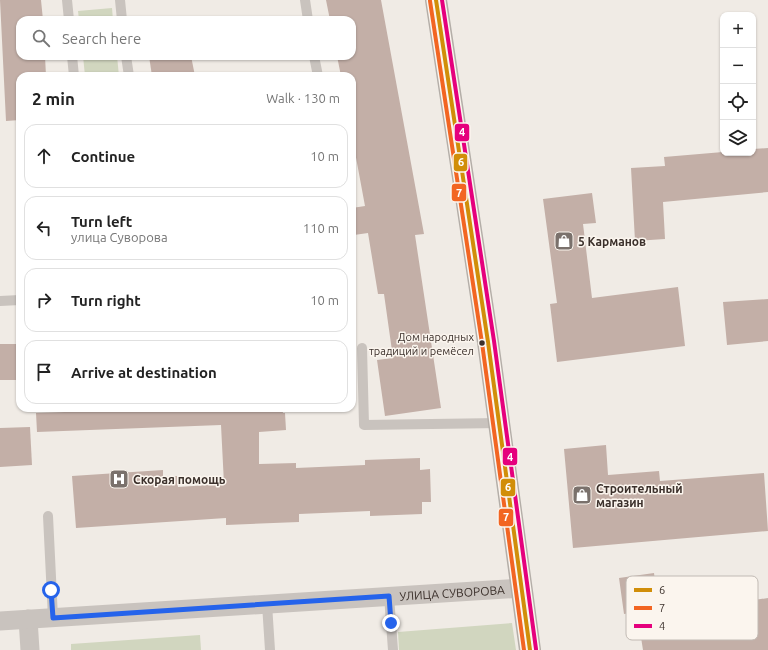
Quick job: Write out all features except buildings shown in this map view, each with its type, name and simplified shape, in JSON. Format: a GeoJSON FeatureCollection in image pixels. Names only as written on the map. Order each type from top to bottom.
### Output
{"type":"FeatureCollection","features":[{"type":"Feature","properties":{"kind":"highway"},"geometry":{"type":"LineString","coordinates":[[436,0],[499,423],[530,650]]}},
{"type":"Feature","properties":{"kind":"street","name":"УЛИЦА СУВОРОВА"},"geometry":{"type":"LineString","coordinates":[[0,621],[522,588]]}},
{"type":"Feature","properties":{"kind":"street"},"geometry":{"type":"LineString","coordinates":[[28,619],[30,650]]}},
{"type":"Feature","properties":{"kind":"lane"},"geometry":{"type":"LineString","coordinates":[[67,0],[69,16]]}},
{"type":"Feature","properties":{"kind":"lane"},"geometry":{"type":"LineString","coordinates":[[120,0],[122,16]]}},
{"type":"Feature","properties":{"kind":"lane"},"geometry":{"type":"LineString","coordinates":[[304,0],[307,16]]}},
{"type":"Feature","properties":{"kind":"lane"},"geometry":{"type":"LineString","coordinates":[[72,60],[74,72]]}},
{"type":"Feature","properties":{"kind":"lane"},"geometry":{"type":"LineString","coordinates":[[127,60],[128,72]]}},
{"type":"Feature","properties":{"kind":"lane"},"geometry":{"type":"LineString","coordinates":[[315,60],[317,72]]}},
{"type":"Feature","properties":{"kind":"lane"},"geometry":{"type":"LineString","coordinates":[[0,301],[16,300]]}},
{"type":"Feature","properties":{"kind":"lane"},"geometry":{"type":"LineString","coordinates":[[362,348],[364,425],[499,423]]}},
{"type":"Feature","properties":{"kind":"lane"},"geometry":{"type":"LineString","coordinates":[[48,516],[53,618]]}},
{"type":"Feature","properties":{"kind":"lane"},"geometry":{"type":"LineString","coordinates":[[389,596],[393,650]]}},
{"type":"Feature","properties":{"kind":"lane"},"geometry":{"type":"LineString","coordinates":[[267,604],[270,650]]}},
{"type":"Feature","properties":{"kind":"green space"},"geometry":{"type":"Polygon","coordinates":[[[112,8],[113,16],[79,16],[78,11],[112,8]]]}},
{"type":"Feature","properties":{"kind":"green space"},"geometry":{"type":"Polygon","coordinates":[[[83,60],[117,60],[119,72],[85,72],[83,60]]]}},
{"type":"Feature","properties":{"kind":"green space"},"geometry":{"type":"Polygon","coordinates":[[[512,623],[516,650],[399,650],[398,632],[512,623]]]}},
{"type":"Feature","properties":{"kind":"green space"},"geometry":{"type":"Polygon","coordinates":[[[200,635],[201,650],[71,650],[71,644],[200,635]]]}},
{"type":"Feature","properties":{"kind":"transit line","name":"6"},"geometry":{"type":"LineString","coordinates":[[436,0],[488,342],[530,650]]}},
{"type":"Feature","properties":{"kind":"transit line","name":"4"},"geometry":{"type":"LineString","coordinates":[[442,0],[494,341],[536,649]]}},
{"type":"Feature","properties":{"kind":"transit line","name":"7"},"geometry":{"type":"LineString","coordinates":[[430,1],[482,343],[524,650]]}},
{"type":"Feature","properties":{"kind":"place","name":"5 Карманов"},"geometry":{"type":"Point","coordinates":[564,241]}},
{"type":"Feature","properties":{"kind":"place","name":"Дом народных традиций и ремёсел"},"geometry":{"type":"Point","coordinates":[482,343]}},
{"type":"Feature","properties":{"kind":"place","name":"Скорая помощь"},"geometry":{"type":"Point","coordinates":[119,479]}},
{"type":"Feature","properties":{"kind":"place","name":"Строительный магазин"},"geometry":{"type":"Point","coordinates":[582,495]}},
{"type":"Feature","properties":{"kind":"route"},"geometry":{"type":"LineString","coordinates":[[51,590],[53,618],[389,596],[391,623]]}}]}
